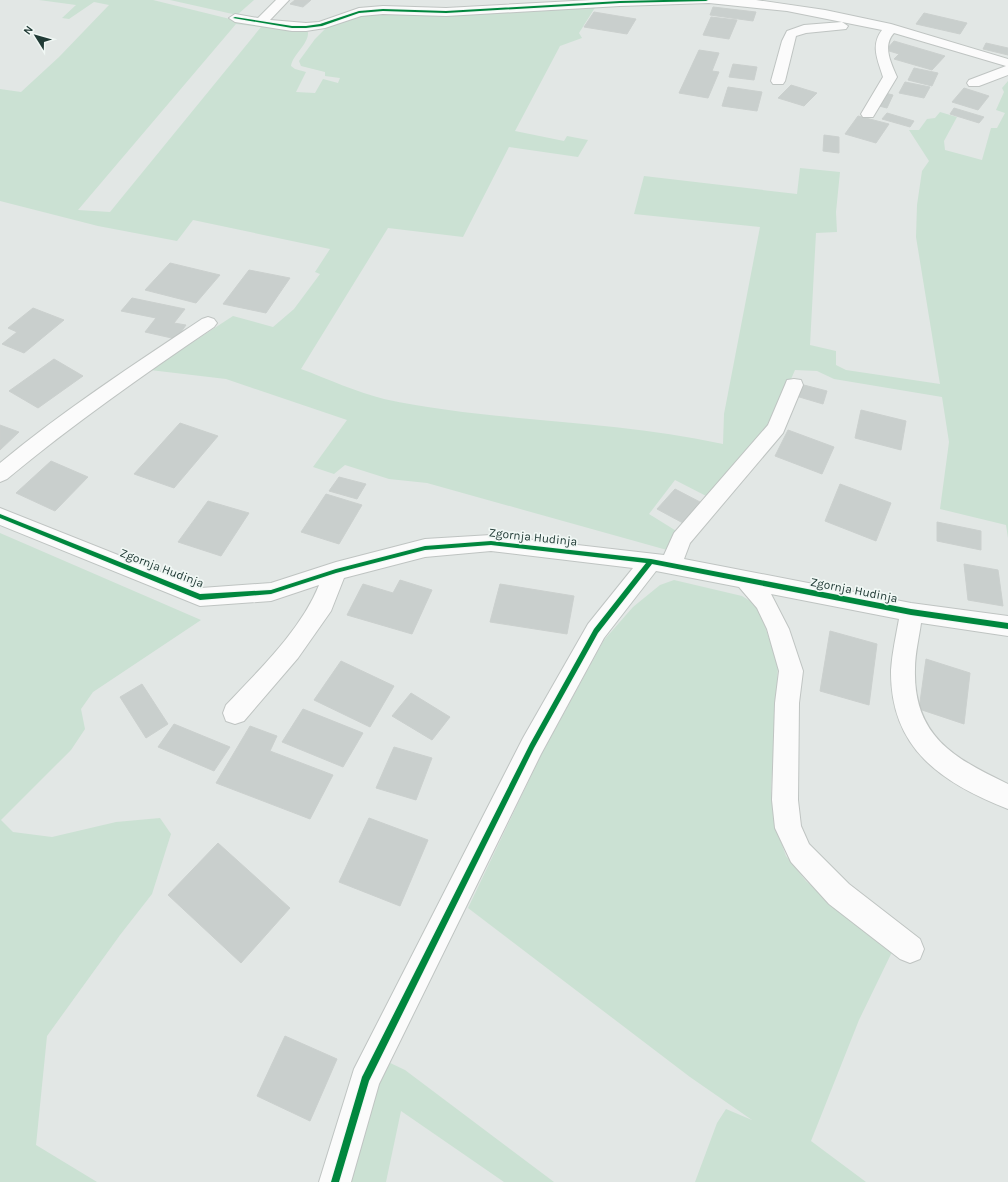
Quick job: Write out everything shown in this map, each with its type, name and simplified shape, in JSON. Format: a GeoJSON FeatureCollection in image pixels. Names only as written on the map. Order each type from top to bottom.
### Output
{"type":"FeatureCollection","features":[{"type":"Feature","properties":{"kind":"street"},"geometry":{"type":"LineString","coordinates":[[261,22],[283,0]]}},
{"type":"Feature","properties":{"kind":"street"},"geometry":{"type":"LineString","coordinates":[[235,18],[292,27],[306,27],[321,25],[359,12],[383,10],[446,12],[620,2],[706,0]]}},
{"type":"Feature","properties":{"kind":"street"},"geometry":{"type":"LineString","coordinates":[[712,0],[740,1],[831,16],[891,28],[1008,63]]}},
{"type":"Feature","properties":{"kind":"street"},"geometry":{"type":"LineString","coordinates":[[771,0],[784,8]]}},
{"type":"Feature","properties":{"kind":"street"},"geometry":{"type":"LineString","coordinates":[[778,81],[788,40],[791,34],[804,29],[839,26],[878,29],[891,28]]}},
{"type":"Feature","properties":{"kind":"street"},"geometry":{"type":"LineString","coordinates":[[868,114],[890,77],[880,48],[884,34],[891,28]]}},
{"type":"Feature","properties":{"kind":"street"},"geometry":{"type":"LineString","coordinates":[[974,83],[1008,70]]}},
{"type":"Feature","properties":{"kind":"street"},"geometry":{"type":"LineString","coordinates":[[0,474],[70,418],[208,323]]}},
{"type":"Feature","properties":{"kind":"street"},"geometry":{"type":"LineString","coordinates":[[335,1182],[365,1080],[532,746],[596,631],[661,563],[776,428],[794,385]]}},
{"type":"Feature","properties":{"kind":"street","name":"Zgornja Hudinja"},"geometry":{"type":"LineString","coordinates":[[0,516],[200,596],[271,592],[336,571],[425,548],[491,543],[661,563],[910,612],[1008,626]]}},
{"type":"Feature","properties":{"kind":"street"},"geometry":{"type":"LineString","coordinates":[[235,713],[290,651],[323,604],[336,571]]}},
{"type":"Feature","properties":{"kind":"street"},"geometry":{"type":"LineString","coordinates":[[746,580],[765,602],[778,629],[791,671],[787,703],[785,800],[788,828],[800,853],[838,894],[910,949]]}},
{"type":"Feature","properties":{"kind":"street"},"geometry":{"type":"LineString","coordinates":[[910,612],[903,670],[906,706],[913,729],[932,753],[967,777],[1008,797]]}},
{"type":"Feature","properties":{"kind":"green space"},"geometry":{"type":"Polygon","coordinates":[[[39,0],[153,0],[230,19],[308,32],[304,45],[295,57],[291,66],[295,69],[306,72],[296,92],[315,93],[323,79],[338,83],[340,78],[325,76],[325,72],[301,66],[299,61],[315,39],[327,27],[343,19],[379,12],[596,6],[579,33],[582,38],[560,46],[515,131],[564,141],[567,136],[588,140],[578,157],[509,147],[463,237],[388,228],[301,369],[374,396],[426,407],[469,413],[639,430],[723,444],[724,414],[760,227],[634,214],[644,176],[797,194],[800,168],[840,172],[836,212],[837,232],[816,233],[810,345],[836,351],[836,365],[846,370],[940,384],[916,237],[917,205],[922,171],[929,161],[909,130],[919,130],[927,119],[935,118],[940,112],[957,117],[944,141],[945,150],[982,160],[991,128],[997,128],[1005,113],[996,110],[1004,92],[1002,88],[1008,81],[1008,538],[1006,525],[940,509],[949,442],[942,397],[834,379],[817,371],[795,370],[770,427],[712,499],[675,480],[649,514],[678,532],[667,550],[427,483],[389,479],[345,465],[334,474],[313,467],[347,420],[226,379],[150,370],[233,316],[273,327],[294,309],[320,274],[315,272],[330,249],[193,220],[177,241],[98,226],[0,201],[0,89],[21,92],[59,57],[109,5],[94,2],[69,19],[62,18],[76,5],[39,0]],[[236,24],[78,210],[110,212],[261,27],[236,24]]]}},
{"type":"Feature","properties":{"kind":"green space"},"geometry":{"type":"Polygon","coordinates":[[[170,0],[254,0],[237,15],[170,0]]]}},
{"type":"Feature","properties":{"kind":"green space"},"geometry":{"type":"Polygon","coordinates":[[[0,533],[201,620],[93,692],[81,709],[85,729],[71,750],[1,820],[13,832],[52,837],[116,822],[160,818],[171,834],[152,894],[120,935],[47,1036],[36,1145],[97,1182],[0,1182],[0,533]]]}},
{"type":"Feature","properties":{"kind":"green space"},"geometry":{"type":"Polygon","coordinates":[[[674,580],[742,596],[758,606],[778,665],[771,791],[777,831],[786,856],[806,881],[892,952],[859,1020],[811,1141],[866,1182],[695,1182],[717,1123],[726,1109],[752,1120],[690,1077],[468,908],[542,753],[604,640],[633,607],[660,585],[674,580]]]}},
{"type":"Feature","properties":{"kind":"green space"},"geometry":{"type":"Polygon","coordinates":[[[386,1061],[405,1070],[554,1182],[504,1182],[401,1111],[386,1182],[349,1182],[386,1061]]]}},
{"type":"Feature","properties":{"kind":"building"},"geometry":{"type":"Polygon","coordinates":[[[295,0],[311,0],[303,7],[290,4],[295,0]]]}},
{"type":"Feature","properties":{"kind":"building"},"geometry":{"type":"Polygon","coordinates":[[[713,7],[756,12],[753,21],[710,15],[713,7]]]}},
{"type":"Feature","properties":{"kind":"building"},"geometry":{"type":"Polygon","coordinates":[[[594,12],[636,19],[627,34],[584,27],[594,12]]]}},
{"type":"Feature","properties":{"kind":"building"},"geometry":{"type":"Polygon","coordinates":[[[924,13],[967,23],[960,34],[916,24],[924,13]]]}},
{"type":"Feature","properties":{"kind":"building"},"geometry":{"type":"Polygon","coordinates":[[[711,17],[737,20],[729,39],[703,35],[711,17]]]}},
{"type":"Feature","properties":{"kind":"building"},"geometry":{"type":"Polygon","coordinates":[[[894,41],[945,56],[932,70],[894,59],[899,54],[886,50],[894,41]]]}},
{"type":"Feature","properties":{"kind":"building"},"geometry":{"type":"Polygon","coordinates":[[[986,43],[1008,48],[1008,55],[983,49],[986,43]]]}},
{"type":"Feature","properties":{"kind":"building"},"geometry":{"type":"Polygon","coordinates":[[[699,50],[719,53],[712,71],[719,72],[708,98],[679,93],[699,50]]]}},
{"type":"Feature","properties":{"kind":"building"},"geometry":{"type":"Polygon","coordinates":[[[733,64],[757,67],[754,80],[729,77],[733,64]]]}},
{"type":"Feature","properties":{"kind":"building"},"geometry":{"type":"Polygon","coordinates":[[[914,68],[938,73],[932,86],[908,80],[914,68]]]}},
{"type":"Feature","properties":{"kind":"building"},"geometry":{"type":"Polygon","coordinates":[[[905,82],[930,87],[924,98],[899,93],[905,82]]]}},
{"type":"Feature","properties":{"kind":"building"},"geometry":{"type":"Polygon","coordinates":[[[791,85],[817,93],[804,106],[778,98],[791,85]]]}},
{"type":"Feature","properties":{"kind":"building"},"geometry":{"type":"Polygon","coordinates":[[[728,87],[762,92],[757,111],[722,106],[728,87]]]}},
{"type":"Feature","properties":{"kind":"building"},"geometry":{"type":"Polygon","coordinates":[[[964,88],[989,96],[978,110],[952,102],[964,88]]]}},
{"type":"Feature","properties":{"kind":"building"},"geometry":{"type":"Polygon","coordinates":[[[885,93],[893,95],[887,108],[879,106],[885,93]]]}},
{"type":"Feature","properties":{"kind":"building"},"geometry":{"type":"Polygon","coordinates":[[[954,108],[984,117],[979,123],[950,114],[954,108]]]}},
{"type":"Feature","properties":{"kind":"building"},"geometry":{"type":"Polygon","coordinates":[[[887,113],[914,121],[910,127],[882,119],[887,113]]]}},
{"type":"Feature","properties":{"kind":"building"},"geometry":{"type":"Polygon","coordinates":[[[858,116],[889,124],[876,143],[845,134],[858,116]]]}},
{"type":"Feature","properties":{"kind":"building"},"geometry":{"type":"Polygon","coordinates":[[[824,135],[839,137],[839,153],[823,151],[824,135]]]}},
{"type":"Feature","properties":{"kind":"building"},"geometry":{"type":"Polygon","coordinates":[[[170,263],[220,275],[196,303],[145,290],[170,263]]]}},
{"type":"Feature","properties":{"kind":"building"},"geometry":{"type":"Polygon","coordinates":[[[249,270],[290,278],[266,313],[223,304],[249,270]]]}},
{"type":"Feature","properties":{"kind":"building"},"geometry":{"type":"Polygon","coordinates":[[[132,298],[185,309],[174,323],[186,325],[176,339],[145,332],[156,318],[121,311],[132,298]]]}},
{"type":"Feature","properties":{"kind":"building"},"geometry":{"type":"Polygon","coordinates":[[[33,308],[64,320],[24,353],[2,344],[17,332],[8,328],[33,308]]]}},
{"type":"Feature","properties":{"kind":"building"},"geometry":{"type":"Polygon","coordinates":[[[54,359],[83,376],[38,408],[9,391],[54,359]]]}},
{"type":"Feature","properties":{"kind":"building"},"geometry":{"type":"Polygon","coordinates":[[[800,384],[827,391],[823,404],[796,396],[800,384]]]}},
{"type":"Feature","properties":{"kind":"building"},"geometry":{"type":"Polygon","coordinates":[[[861,410],[906,421],[901,450],[855,438],[861,410]]]}},
{"type":"Feature","properties":{"kind":"building"},"geometry":{"type":"Polygon","coordinates":[[[180,423],[218,436],[174,488],[134,474],[180,423]]]}},
{"type":"Feature","properties":{"kind":"building"},"geometry":{"type":"Polygon","coordinates":[[[0,425],[19,432],[0,450],[0,425]]]}},
{"type":"Feature","properties":{"kind":"building"},"geometry":{"type":"Polygon","coordinates":[[[788,430],[834,447],[822,474],[775,456],[788,430]]]}},
{"type":"Feature","properties":{"kind":"building"},"geometry":{"type":"Polygon","coordinates":[[[51,461],[88,477],[55,511],[16,493],[51,461]]]}},
{"type":"Feature","properties":{"kind":"building"},"geometry":{"type":"Polygon","coordinates":[[[339,477],[366,484],[357,499],[329,491],[339,477]]]}},
{"type":"Feature","properties":{"kind":"building"},"geometry":{"type":"Polygon","coordinates":[[[840,484],[891,503],[876,541],[825,521],[840,484]]]}},
{"type":"Feature","properties":{"kind":"building"},"geometry":{"type":"Polygon","coordinates":[[[675,489],[700,502],[683,523],[657,509],[675,489]]]}},
{"type":"Feature","properties":{"kind":"building"},"geometry":{"type":"Polygon","coordinates":[[[326,494],[362,505],[339,544],[301,532],[326,494]]]}},
{"type":"Feature","properties":{"kind":"building"},"geometry":{"type":"Polygon","coordinates":[[[208,501],[249,513],[221,556],[178,542],[208,501]]]}},
{"type":"Feature","properties":{"kind":"building"},"geometry":{"type":"Polygon","coordinates":[[[937,522],[981,531],[981,550],[937,541],[937,522]]]}},
{"type":"Feature","properties":{"kind":"building"},"geometry":{"type":"Polygon","coordinates":[[[964,564],[998,570],[1003,606],[968,600],[964,564]]]}},
{"type":"Feature","properties":{"kind":"building"},"geometry":{"type":"Polygon","coordinates":[[[400,580],[432,590],[412,634],[347,615],[363,584],[393,593],[400,580]]]}},
{"type":"Feature","properties":{"kind":"building"},"geometry":{"type":"Polygon","coordinates":[[[500,584],[574,596],[567,634],[490,622],[500,584]]]}},
{"type":"Feature","properties":{"kind":"building"},"geometry":{"type":"Polygon","coordinates":[[[830,631],[877,644],[869,705],[820,691],[830,631]]]}},
{"type":"Feature","properties":{"kind":"building"},"geometry":{"type":"Polygon","coordinates":[[[926,659],[970,673],[964,724],[919,709],[926,659]]]}},
{"type":"Feature","properties":{"kind":"building"},"geometry":{"type":"Polygon","coordinates":[[[341,661],[394,686],[370,727],[314,700],[341,661]]]}},
{"type":"Feature","properties":{"kind":"building"},"geometry":{"type":"Polygon","coordinates":[[[142,684],[168,724],[146,738],[120,697],[142,684]]]}},
{"type":"Feature","properties":{"kind":"building"},"geometry":{"type":"Polygon","coordinates":[[[411,693],[450,717],[432,740],[392,716],[411,693]]]}},
{"type":"Feature","properties":{"kind":"building"},"geometry":{"type":"Polygon","coordinates":[[[303,709],[363,733],[343,767],[282,742],[303,709]]]}},
{"type":"Feature","properties":{"kind":"building"},"geometry":{"type":"Polygon","coordinates":[[[174,724],[230,747],[214,771],[158,747],[174,724]]]}},
{"type":"Feature","properties":{"kind":"building"},"geometry":{"type":"Polygon","coordinates":[[[250,726],[277,736],[270,751],[333,775],[310,819],[216,783],[250,726]]]}},
{"type":"Feature","properties":{"kind":"building"},"geometry":{"type":"Polygon","coordinates":[[[394,747],[432,758],[416,800],[376,788],[394,747]]]}},
{"type":"Feature","properties":{"kind":"building"},"geometry":{"type":"Polygon","coordinates":[[[369,818],[428,840],[400,906],[339,882],[369,818]]]}},
{"type":"Feature","properties":{"kind":"building"},"geometry":{"type":"Polygon","coordinates":[[[218,843],[290,908],[241,963],[168,895],[218,843]]]}},
{"type":"Feature","properties":{"kind":"building"},"geometry":{"type":"Polygon","coordinates":[[[285,1036],[337,1059],[310,1121],[257,1096],[285,1036]]]}},
{"type":"Feature","properties":{"kind":"cycle path"},"geometry":{"type":"LineString","coordinates":[[235,18],[292,27],[306,27],[321,25],[359,12],[383,10],[446,12],[620,2],[706,0]]}},
{"type":"Feature","properties":{"kind":"cycle path"},"geometry":{"type":"LineString","coordinates":[[0,516],[200,597],[271,592],[336,571],[425,548],[491,543],[651,561],[911,612],[1008,626]]}},
{"type":"Feature","properties":{"kind":"cycle path"},"geometry":{"type":"LineString","coordinates":[[335,1182],[365,1080],[532,746],[596,631],[651,561]]}}]}
